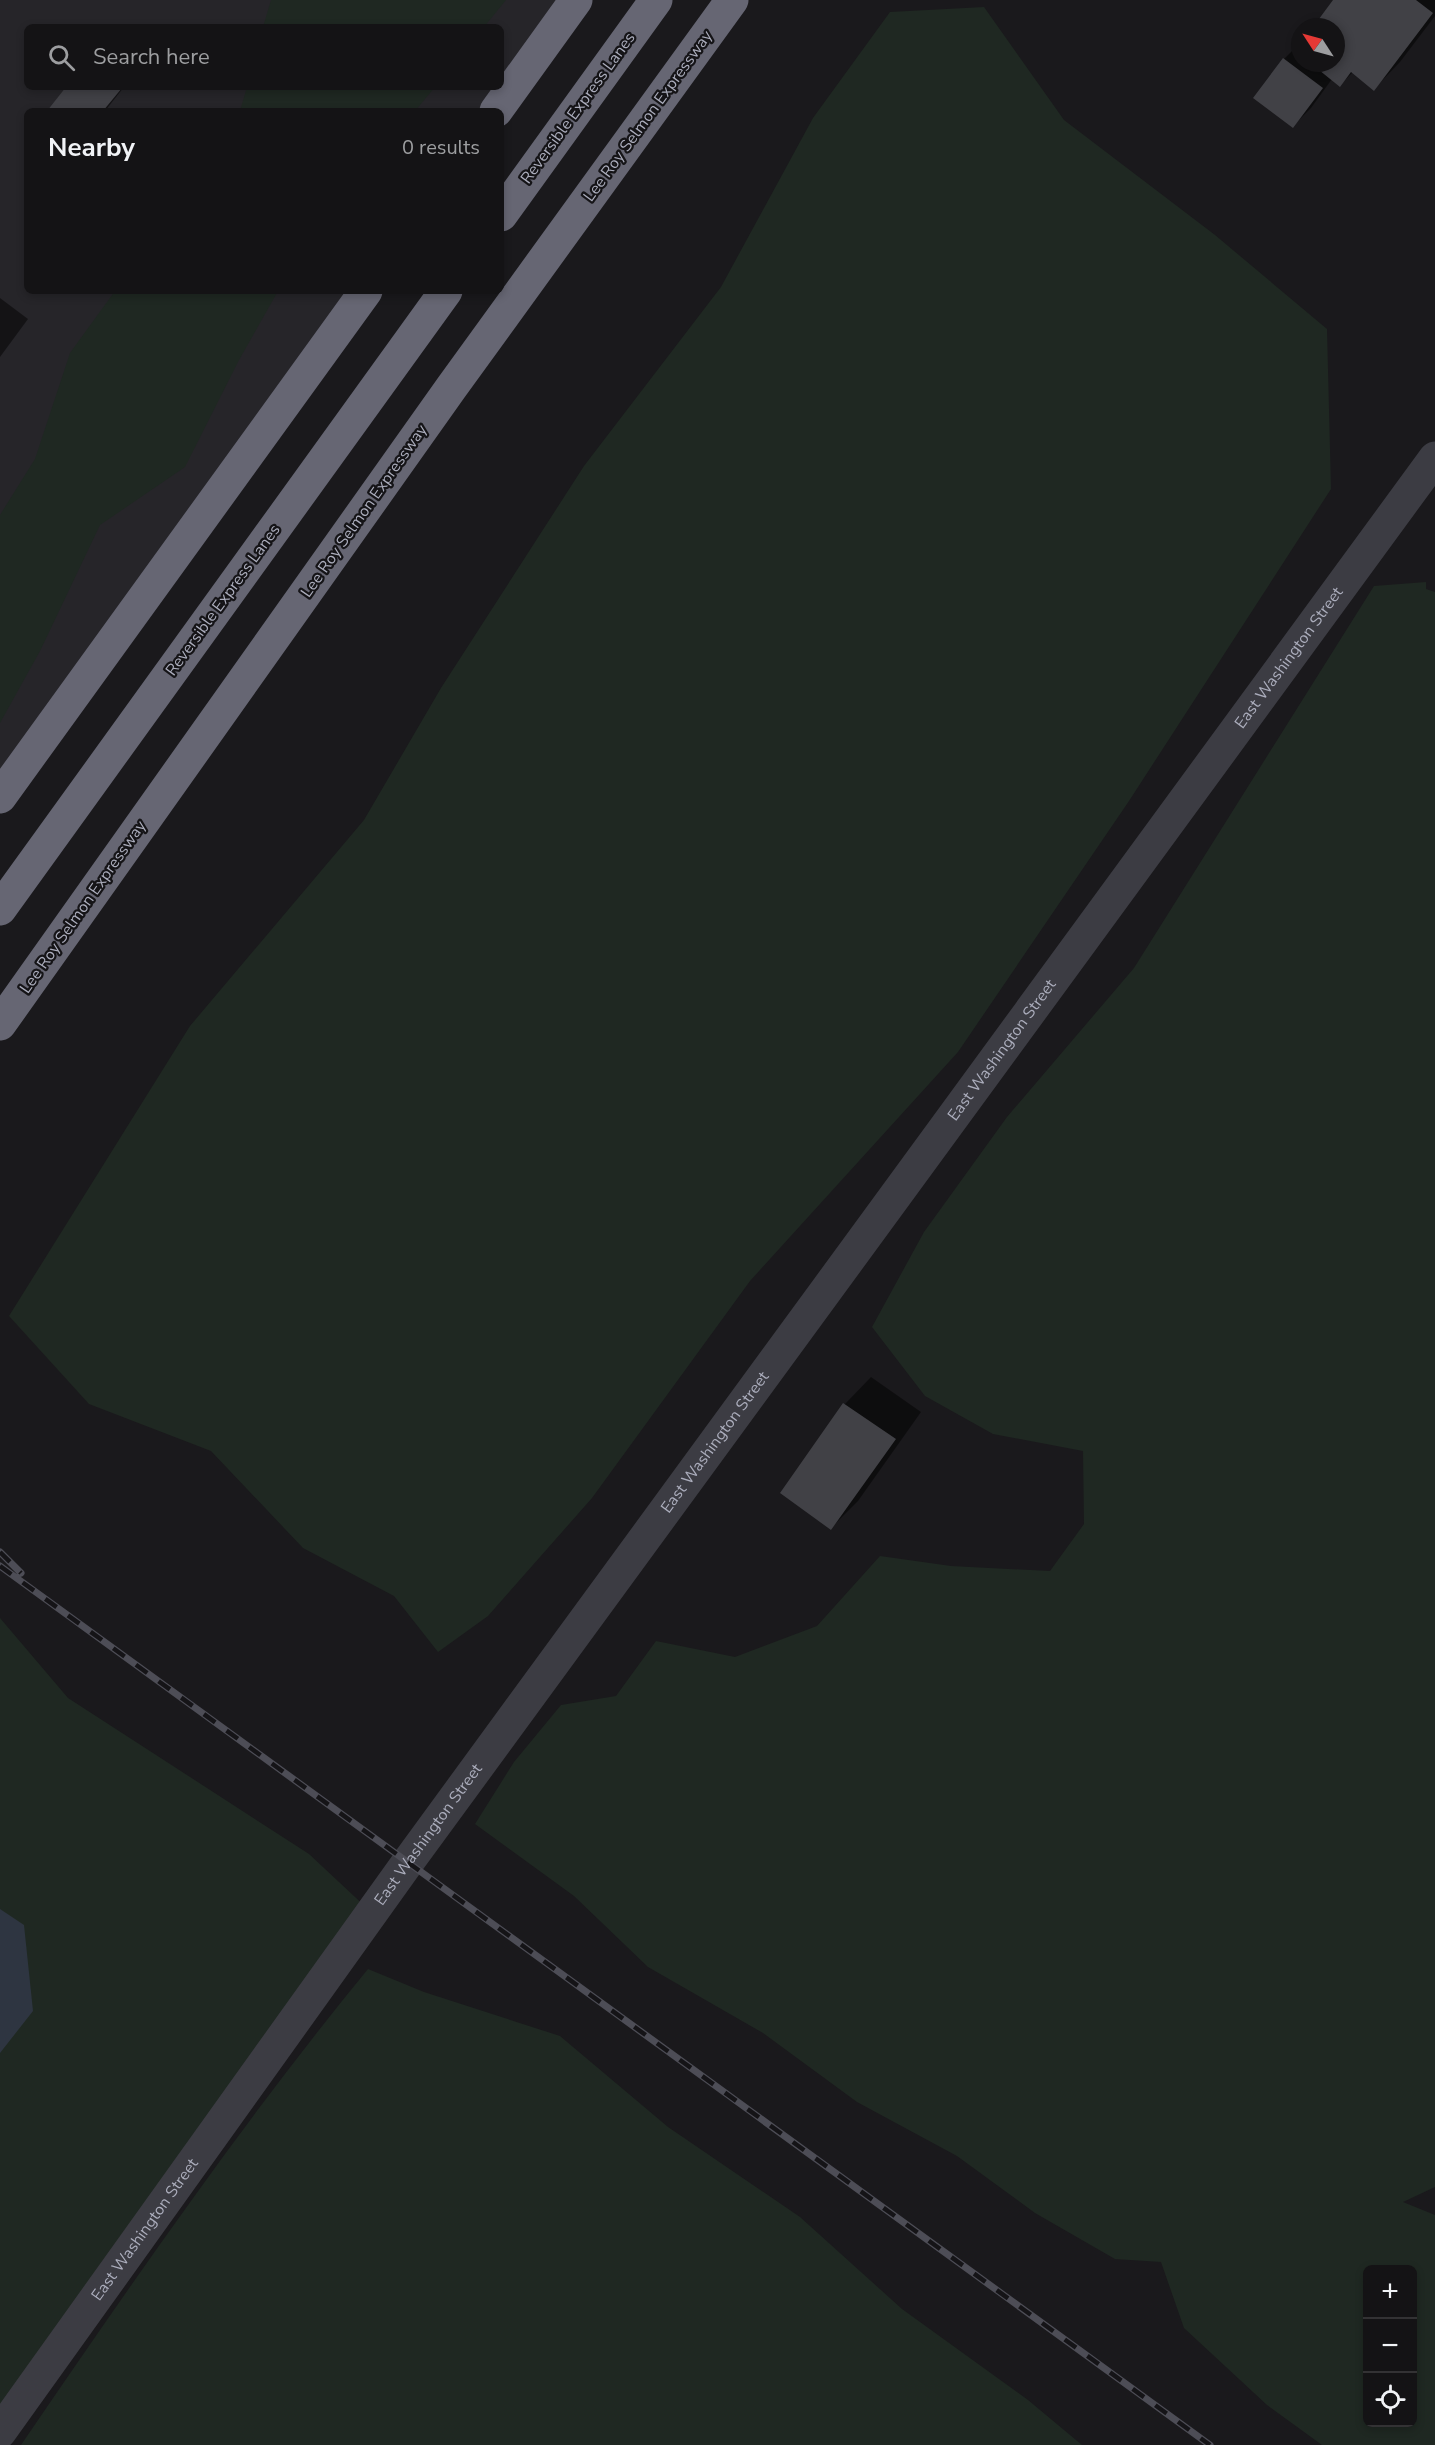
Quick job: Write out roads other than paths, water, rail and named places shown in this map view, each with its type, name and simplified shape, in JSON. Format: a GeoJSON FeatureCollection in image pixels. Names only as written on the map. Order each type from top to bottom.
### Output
{"type":"FeatureCollection","features":[{"type":"Feature","properties":{"kind":"highway"},"geometry":{"type":"LineString","coordinates":[[498,108],[576,0]]}},
{"type":"Feature","properties":{"kind":"highway","name":"Reversible Express Lanes"},"geometry":{"type":"LineString","coordinates":[[504,211],[656,0]]}},
{"type":"Feature","properties":{"kind":"highway","name":"Lee Roy Selmon Expressway"},"geometry":{"type":"LineString","coordinates":[[0,1024],[450,388],[732,0]]}},
{"type":"Feature","properties":{"kind":"highway"},"geometry":{"type":"LineString","coordinates":[[0,797],[364,294]]}},
{"type":"Feature","properties":{"kind":"highway","name":"Reversible Express Lanes"},"geometry":{"type":"LineString","coordinates":[[0,909],[444,294]]}},
{"type":"Feature","properties":{"kind":"street","name":"East Washington Street"},"geometry":{"type":"LineString","coordinates":[[0,2432],[415,1853],[1435,458]]}},
{"type":"Feature","properties":{"kind":"water"},"geometry":{"type":"Polygon","coordinates":[[[0,1909],[24,1925],[33,2011],[0,2053],[0,1909]]]}},
{"type":"Feature","properties":{"kind":"railway"},"geometry":{"type":"LineString","coordinates":[[0,1552],[21,1573]]}},
{"type":"Feature","properties":{"kind":"railway"},"geometry":{"type":"LineString","coordinates":[[0,1566],[1210,2445]]}}]}
